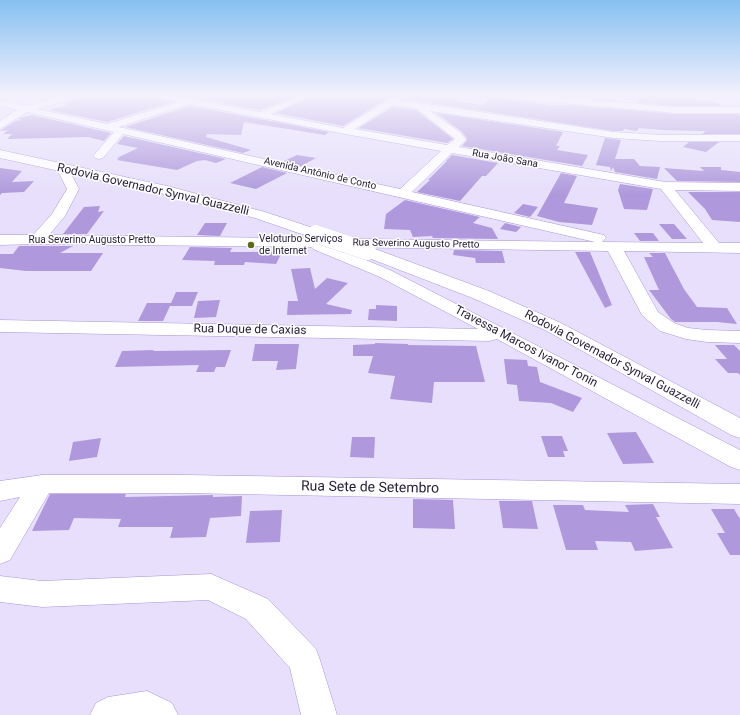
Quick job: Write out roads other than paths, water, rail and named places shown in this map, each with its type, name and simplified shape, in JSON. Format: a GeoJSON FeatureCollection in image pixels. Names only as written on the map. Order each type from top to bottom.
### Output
{"type":"FeatureCollection","features":[{"type":"Feature","properties":{"kind":"main road","name":"Rodovia Governador Synval Guazzelli"},"geometry":{"type":"LineString","coordinates":[[0,154],[192,197],[260,215],[313,238],[367,251],[482,295],[554,327],[740,429]]}},
{"type":"Feature","properties":{"kind":"street","name":"Avenida Antônio de Conto"},"geometry":{"type":"LineString","coordinates":[[114,128],[640,247]]}},
{"type":"Feature","properties":{"kind":"street","name":"Rua João Sana"},"geometry":{"type":"LineString","coordinates":[[331,128],[664,186],[740,187]]}},
{"type":"Feature","properties":{"kind":"street"},"geometry":{"type":"LineString","coordinates":[[345,131],[349,128]]}},
{"type":"Feature","properties":{"kind":"street"},"geometry":{"type":"LineString","coordinates":[[404,193],[461,140],[448,128]]}},
{"type":"Feature","properties":{"kind":"street"},"geometry":{"type":"LineString","coordinates":[[570,128],[614,135],[661,138],[740,138]]}},
{"type":"Feature","properties":{"kind":"street"},"geometry":{"type":"LineString","coordinates":[[99,156],[121,130]]}},
{"type":"Feature","properties":{"kind":"street"},"geometry":{"type":"LineString","coordinates":[[37,239],[58,216],[73,188],[63,168]]}},
{"type":"Feature","properties":{"kind":"street"},"geometry":{"type":"LineString","coordinates":[[664,186],[715,248]]}},
{"type":"Feature","properties":{"kind":"street","name":"Rua Severino Augusto Pretto"},"geometry":{"type":"LineString","coordinates":[[0,240],[313,238],[640,247]]}},
{"type":"Feature","properties":{"kind":"street","name":"Travessa Marcos Ivanor Tonin"},"geometry":{"type":"LineString","coordinates":[[313,238],[500,333],[740,461]]}},
{"type":"Feature","properties":{"kind":"street"},"geometry":{"type":"LineString","coordinates":[[613,246],[651,315],[667,327],[686,333],[707,336],[740,337]]}},
{"type":"Feature","properties":{"kind":"street"},"geometry":{"type":"LineString","coordinates":[[640,247],[740,248]]}},
{"type":"Feature","properties":{"kind":"street","name":"Rua Duque de Caxias"},"geometry":{"type":"LineString","coordinates":[[0,326],[474,335],[500,333]]}},
{"type":"Feature","properties":{"kind":"street"},"geometry":{"type":"LineString","coordinates":[[0,552],[42,484]]}},
{"type":"Feature","properties":{"kind":"street","name":"Rua Sete de Setembro"},"geometry":{"type":"LineString","coordinates":[[0,491],[42,484],[185,484],[740,494]]}},
{"type":"Feature","properties":{"kind":"street"},"geometry":{"type":"LineString","coordinates":[[0,589],[42,594],[211,587],[257,609],[304,660],[319,715]]}},
{"type":"Feature","properties":{"kind":"street"},"geometry":{"type":"LineString","coordinates":[[108,715],[147,708],[160,715]]}},
{"type":"Feature","properties":{"kind":"place","name":"Veloturbo Serviços de Internet"},"geometry":{"type":"Point","coordinates":[251,245]}}]}
